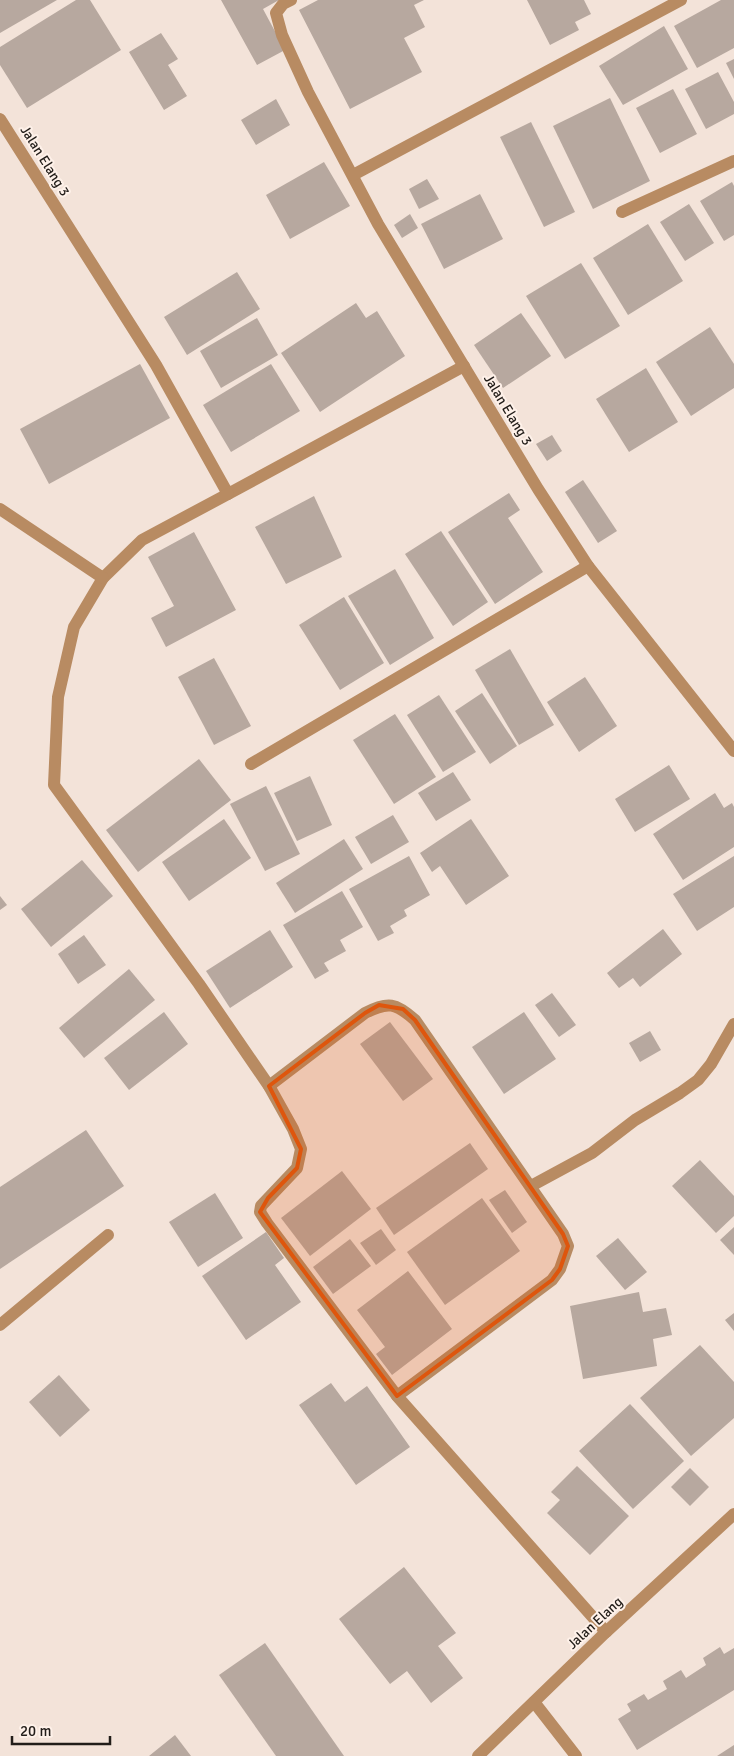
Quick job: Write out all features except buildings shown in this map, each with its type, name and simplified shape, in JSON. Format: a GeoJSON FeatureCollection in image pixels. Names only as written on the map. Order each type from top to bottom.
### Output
{"type":"FeatureCollection","features":[{"type":"Feature","properties":{"kind":"street","name":"Jalan Elang 3"},"geometry":{"type":"LineString","coordinates":[[291,0],[283,4],[276,13],[282,35],[308,92],[378,224],[538,489],[588,566],[734,751]]}},
{"type":"Feature","properties":{"kind":"street"},"geometry":{"type":"LineString","coordinates":[[352,175],[681,0]]}},
{"type":"Feature","properties":{"kind":"street","name":"Jalan Elang 3"},"geometry":{"type":"LineString","coordinates":[[0,119],[156,366],[228,494]]}},
{"type":"Feature","properties":{"kind":"street"},"geometry":{"type":"LineString","coordinates":[[622,212],[734,160]]}},
{"type":"Feature","properties":{"kind":"street"},"geometry":{"type":"LineString","coordinates":[[464,366],[142,540],[103,578],[74,627],[58,697],[54,785],[199,984],[269,1086],[293,1129],[301,1149],[297,1168],[261,1206],[260,1212],[396,1396],[606,1632]]}},
{"type":"Feature","properties":{"kind":"street"},"geometry":{"type":"LineString","coordinates":[[0,509],[103,578]]}},
{"type":"Feature","properties":{"kind":"street"},"geometry":{"type":"LineString","coordinates":[[251,764],[588,566]]}},
{"type":"Feature","properties":{"kind":"street"},"geometry":{"type":"LineString","coordinates":[[269,1086],[365,1013],[379,1006],[391,1004],[403,1009],[415,1020],[531,1186],[563,1234],[568,1246],[560,1269],[552,1280],[396,1396]]}},
{"type":"Feature","properties":{"kind":"street"},"geometry":{"type":"LineString","coordinates":[[531,1186],[592,1154],[635,1120],[680,1094],[698,1080],[711,1064],[734,1024]]}},
{"type":"Feature","properties":{"kind":"street"},"geometry":{"type":"LineString","coordinates":[[0,1325],[108,1235]]}},
{"type":"Feature","properties":{"kind":"street","name":"Jalan Elang"},"geometry":{"type":"LineString","coordinates":[[478,1756],[606,1632],[734,1514]]}},
{"type":"Feature","properties":{"kind":"street"},"geometry":{"type":"LineString","coordinates":[[534,1702],[576,1756]]}},
{"type":"Feature","properties":{"kind":"highlighted area"},"geometry":{"type":"Polygon","coordinates":[[[379,1005],[403,1009],[415,1020],[563,1234],[568,1246],[560,1269],[552,1280],[397,1396],[260,1212],[268,1198],[297,1168],[301,1149],[269,1086],[365,1013],[379,1005]]]}}]}
